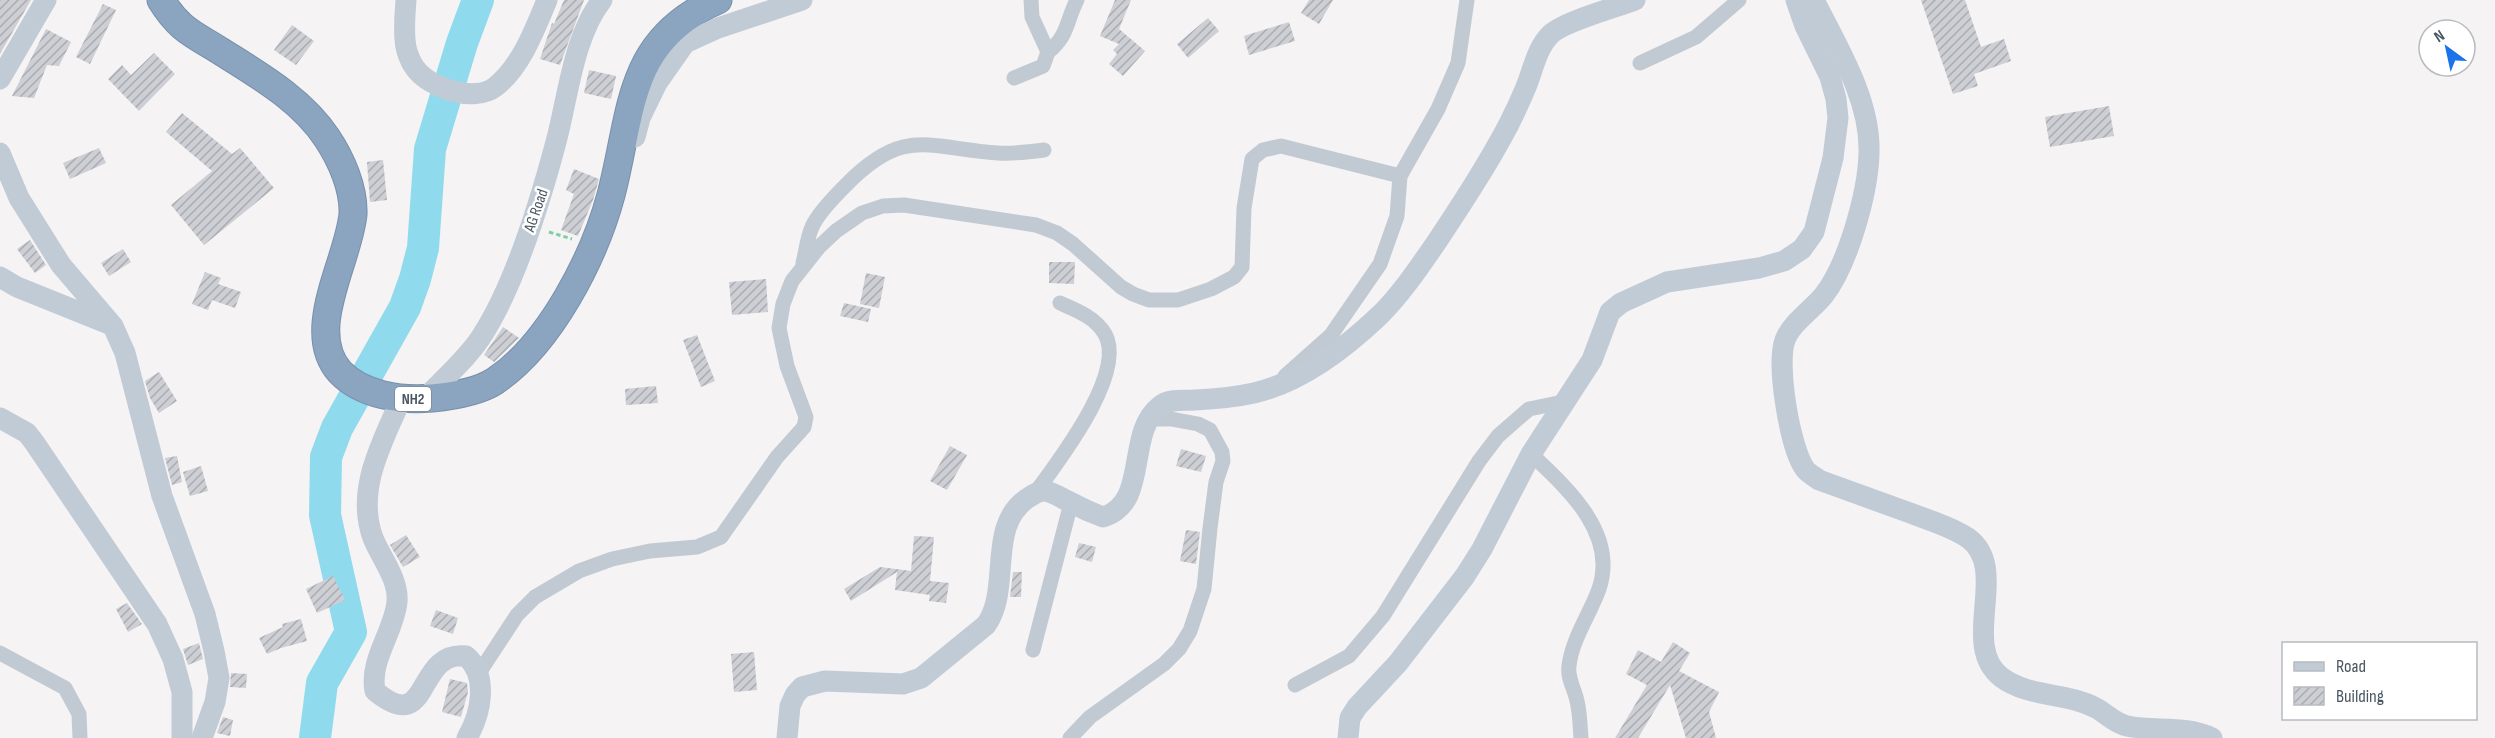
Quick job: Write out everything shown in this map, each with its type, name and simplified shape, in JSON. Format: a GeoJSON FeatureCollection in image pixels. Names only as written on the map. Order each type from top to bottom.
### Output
{"type":"FeatureCollection","features":[{"type":"Feature","properties":{"kind":"highway","name":"NH2"},"geometry":{"type":"LineString","coordinates":[[161,0],[174,21],[192,36],[267,80],[303,109],[326,136],[344,172],[353,213],[343,259],[328,306],[327,342],[332,359],[341,373],[374,393],[414,398],[453,396],[492,383],[525,357],[559,312],[596,241],[611,194],[635,88],[650,54],[670,29],[699,8],[718,0]]}},
{"type":"Feature","properties":{"kind":"main road"},"geometry":{"type":"LineString","coordinates":[[0,79],[46,0]]}},
{"type":"Feature","properties":{"kind":"main road"},"geometry":{"type":"LineString","coordinates":[[406,0],[406,47],[415,68],[448,90],[463,94],[487,92],[497,86],[522,52],[547,0]]}},
{"type":"Feature","properties":{"kind":"main road","name":"AG Road"},"geometry":{"type":"LineString","coordinates":[[479,673],[474,663],[466,656],[446,658],[433,670],[415,704],[406,708],[396,706],[375,691],[373,681],[397,602],[395,586],[373,537],[366,510],[370,480],[378,452],[414,398],[482,336],[504,297],[530,226],[556,143],[577,53],[594,10],[602,0]]}},
{"type":"Feature","properties":{"kind":"main road"},"geometry":{"type":"LineString","coordinates":[[596,241],[631,151],[640,118],[657,83],[685,43],[718,28],[802,0]]}},
{"type":"Feature","properties":{"kind":"main road"},"geometry":{"type":"LineString","coordinates":[[787,738],[790,706],[802,687],[825,681],[903,684],[921,678],[986,625],[991,618],[996,600],[1001,553],[1008,523],[1016,507],[1036,492],[1048,491],[1103,517],[1120,509],[1129,494],[1143,435],[1150,419],[1160,406],[1174,400],[1195,400],[1254,393],[1309,370],[1348,343],[1381,313],[1414,274],[1460,207],[1494,152],[1526,88],[1541,48],[1551,34],[1562,27],[1635,0]]}},
{"type":"Feature","properties":{"kind":"main road"},"geometry":{"type":"LineString","coordinates":[[1348,738],[1350,718],[1357,707],[1398,663],[1465,576],[1482,549],[1531,454],[1592,360],[1610,312],[1621,303],[1667,282],[1759,268],[1784,261],[1802,249],[1814,232],[1833,158],[1838,118],[1830,77],[1805,26],[1796,0]]}},
{"type":"Feature","properties":{"kind":"main road"},"geometry":{"type":"LineString","coordinates":[[1814,0],[1855,87],[1865,117],[1869,153],[1855,228],[1844,258],[1825,294],[1798,322],[1786,339],[1781,359],[1784,393],[1797,450],[1805,470],[1819,480],[1942,525],[1968,538],[1980,551],[1984,565],[1983,651],[1989,665],[2002,677],[2029,691],[2095,708],[2127,726],[2188,730],[2212,738]]}},
{"type":"Feature","properties":{"kind":"main road"},"geometry":{"type":"LineString","coordinates":[[0,153],[19,198],[61,265],[112,326],[124,353],[162,496],[205,614],[214,651],[219,678],[215,702],[202,738]]}},
{"type":"Feature","properties":{"kind":"main road"},"geometry":{"type":"LineString","coordinates":[[0,277],[17,287],[112,326]]}},
{"type":"Feature","properties":{"kind":"main road"},"geometry":{"type":"LineString","coordinates":[[0,418],[27,433],[34,442],[157,624],[173,659],[182,692],[182,738]]}},
{"type":"Feature","properties":{"kind":"main road"},"geometry":{"type":"LineString","coordinates":[[467,738],[471,731],[481,691],[479,673]]}},
{"type":"Feature","properties":{"kind":"street"},"geometry":{"type":"LineString","coordinates":[[1031,0],[1032,17],[1048,52]]}},
{"type":"Feature","properties":{"kind":"street"},"geometry":{"type":"LineString","coordinates":[[1014,78],[1043,66],[1048,52],[1058,44],[1069,27],[1077,0]]}},
{"type":"Feature","properties":{"kind":"street"},"geometry":{"type":"LineString","coordinates":[[1640,63],[1696,37],[1738,0]]}},
{"type":"Feature","properties":{"kind":"street"},"geometry":{"type":"LineString","coordinates":[[1276,384],[1331,335],[1380,264],[1398,216],[1400,176],[1407,160],[1438,109],[1458,63],[1466,2]]}},
{"type":"Feature","properties":{"kind":"street"},"geometry":{"type":"LineString","coordinates":[[803,266],[812,226],[840,191],[866,165],[888,151],[913,144],[945,145],[998,153],[1044,150]]}},
{"type":"Feature","properties":{"kind":"street"},"geometry":{"type":"LineString","coordinates":[[479,673],[517,615],[535,597],[579,571],[612,559],[650,551],[697,548],[721,537],[777,457],[804,427],[806,417],[787,366],[779,328],[783,304],[792,281],[836,231],[862,213],[883,206],[904,205],[1036,225],[1057,233],[1088,256],[1121,287],[1133,294],[1149,300],[1178,300],[1211,289],[1234,277],[1242,267],[1244,208],[1252,159],[1263,150],[1281,146],[1400,176]]}},
{"type":"Feature","properties":{"kind":"street"},"geometry":{"type":"LineString","coordinates":[[1036,492],[1075,439],[1098,394],[1111,352],[1104,333],[1086,315],[1060,303]]}},
{"type":"Feature","properties":{"kind":"street"},"geometry":{"type":"LineString","coordinates":[[1295,685],[1349,656],[1383,616],[1479,461],[1498,436],[1529,409],[1563,402]]}},
{"type":"Feature","properties":{"kind":"street"},"geometry":{"type":"LineString","coordinates":[[1070,738],[1090,717],[1164,664],[1179,649],[1190,631],[1204,589],[1213,505],[1223,461],[1222,452],[1210,430],[1198,424],[1171,419],[1150,419]]}},
{"type":"Feature","properties":{"kind":"street"},"geometry":{"type":"LineString","coordinates":[[1531,454],[1568,490],[1590,520],[1602,550],[1602,576],[1599,587],[1573,650],[1569,666],[1569,675],[1578,704],[1581,738]]}},
{"type":"Feature","properties":{"kind":"street"},"geometry":{"type":"LineString","coordinates":[[1033,650],[1071,503]]}},
{"type":"Feature","properties":{"kind":"street"},"geometry":{"type":"LineString","coordinates":[[0,653],[65,688],[79,714],[80,738]]}},
{"type":"Feature","properties":{"kind":"path"},"geometry":{"type":"LineString","coordinates":[[530,226],[596,241]]}},
{"type":"Feature","properties":{"kind":"building"},"geometry":{"type":"Polygon","coordinates":[[[0,0],[31,0],[0,54],[0,0]]]}},
{"type":"Feature","properties":{"kind":"building"},"geometry":{"type":"Polygon","coordinates":[[[564,0],[584,0],[560,65],[540,59],[552,23],[554,24],[564,0]]]}},
{"type":"Feature","properties":{"kind":"building"},"geometry":{"type":"Polygon","coordinates":[[[1115,0],[1131,0],[1119,29],[1145,51],[1123,76],[1109,64],[1117,54],[1113,50],[1119,44],[1100,36],[1115,0]]]}},
{"type":"Feature","properties":{"kind":"building"},"geometry":{"type":"Polygon","coordinates":[[[1309,0],[1333,0],[1319,24],[1301,13],[1309,0]]]}},
{"type":"Feature","properties":{"kind":"building"},"geometry":{"type":"Polygon","coordinates":[[[1921,0],[1965,0],[1981,47],[2004,39],[2011,61],[1974,74],[1978,86],[1953,94],[1921,0]]]}},
{"type":"Feature","properties":{"kind":"building"},"geometry":{"type":"Polygon","coordinates":[[[103,4],[116,10],[90,64],[76,57],[103,4]]]}},
{"type":"Feature","properties":{"kind":"building"},"geometry":{"type":"Polygon","coordinates":[[[1208,18],[1219,31],[1188,58],[1177,44],[1208,18]]]}},
{"type":"Feature","properties":{"kind":"building"},"geometry":{"type":"Polygon","coordinates":[[[1289,22],[1295,41],[1249,55],[1244,36],[1289,22]]]}},
{"type":"Feature","properties":{"kind":"building"},"geometry":{"type":"Polygon","coordinates":[[[292,25],[314,41],[296,65],[274,50],[292,25]]]}},
{"type":"Feature","properties":{"kind":"building"},"geometry":{"type":"Polygon","coordinates":[[[46,29],[71,42],[59,66],[47,65],[34,98],[12,96],[46,29]]]}},
{"type":"Feature","properties":{"kind":"building"},"geometry":{"type":"Polygon","coordinates":[[[154,53],[175,74],[139,111],[108,79],[122,65],[131,75],[154,53]]]}},
{"type":"Feature","properties":{"kind":"building"},"geometry":{"type":"Polygon","coordinates":[[[589,70],[616,76],[611,99],[584,93],[589,70]]]}},
{"type":"Feature","properties":{"kind":"building"},"geometry":{"type":"Polygon","coordinates":[[[2109,106],[2114,136],[2050,147],[2045,117],[2109,106]]]}},
{"type":"Feature","properties":{"kind":"building"},"geometry":{"type":"Polygon","coordinates":[[[182,113],[232,154],[240,148],[274,188],[204,245],[171,205],[212,171],[166,132],[182,113]]]}},
{"type":"Feature","properties":{"kind":"building"},"geometry":{"type":"Polygon","coordinates":[[[99,148],[106,163],[70,179],[63,163],[99,148]]]}},
{"type":"Feature","properties":{"kind":"building"},"geometry":{"type":"Polygon","coordinates":[[[383,160],[387,200],[370,202],[367,162],[383,160]]]}},
{"type":"Feature","properties":{"kind":"building"},"geometry":{"type":"Polygon","coordinates":[[[574,169],[599,179],[578,236],[561,230],[574,194],[566,190],[574,169]]]}},
{"type":"Feature","properties":{"kind":"building"},"geometry":{"type":"Polygon","coordinates":[[[30,240],[46,265],[35,273],[17,249],[30,240]]]}},
{"type":"Feature","properties":{"kind":"building"},"geometry":{"type":"Polygon","coordinates":[[[123,249],[131,262],[109,276],[101,263],[123,249]]]}},
{"type":"Feature","properties":{"kind":"building"},"geometry":{"type":"Polygon","coordinates":[[[1049,262],[1075,262],[1074,284],[1049,283],[1049,262]]]}},
{"type":"Feature","properties":{"kind":"building"},"geometry":{"type":"Polygon","coordinates":[[[205,272],[221,278],[218,284],[241,292],[235,308],[212,300],[208,310],[192,304],[205,272]]]}},
{"type":"Feature","properties":{"kind":"building"},"geometry":{"type":"Polygon","coordinates":[[[866,273],[885,277],[879,308],[860,304],[866,273]]]}},
{"type":"Feature","properties":{"kind":"building"},"geometry":{"type":"Polygon","coordinates":[[[766,279],[768,312],[732,315],[729,282],[766,279]]]}},
{"type":"Feature","properties":{"kind":"building"},"geometry":{"type":"Polygon","coordinates":[[[844,303],[871,309],[868,322],[840,316],[844,303]]]}},
{"type":"Feature","properties":{"kind":"building"},"geometry":{"type":"Polygon","coordinates":[[[503,327],[519,338],[494,362],[484,355],[503,327]]]}},
{"type":"Feature","properties":{"kind":"building"},"geometry":{"type":"Polygon","coordinates":[[[697,335],[715,381],[701,387],[683,340],[697,335]]]}},
{"type":"Feature","properties":{"kind":"building"},"geometry":{"type":"Polygon","coordinates":[[[159,372],[177,401],[159,413],[150,398],[145,381],[159,372]]]}},
{"type":"Feature","properties":{"kind":"building"},"geometry":{"type":"Polygon","coordinates":[[[656,386],[658,403],[626,405],[625,389],[656,386]]]}},
{"type":"Feature","properties":{"kind":"building"},"geometry":{"type":"Polygon","coordinates":[[[950,446],[967,455],[947,490],[930,481],[950,446]]]}},
{"type":"Feature","properties":{"kind":"building"},"geometry":{"type":"Polygon","coordinates":[[[1181,449],[1206,456],[1201,472],[1176,466],[1181,449]]]}},
{"type":"Feature","properties":{"kind":"building"},"geometry":{"type":"Polygon","coordinates":[[[177,456],[182,482],[172,485],[165,458],[177,456]]]}},
{"type":"Feature","properties":{"kind":"building"},"geometry":{"type":"Polygon","coordinates":[[[201,466],[208,491],[190,496],[183,472],[201,466]]]}},
{"type":"Feature","properties":{"kind":"building"},"geometry":{"type":"Polygon","coordinates":[[[1186,530],[1200,532],[1196,564],[1180,561],[1186,530]]]}},
{"type":"Feature","properties":{"kind":"building"},"geometry":{"type":"Polygon","coordinates":[[[406,535],[420,557],[403,567],[390,545],[406,535]]]}},
{"type":"Feature","properties":{"kind":"building"},"geometry":{"type":"Polygon","coordinates":[[[914,536],[934,537],[930,581],[949,583],[946,603],[929,601],[930,595],[895,590],[897,572],[851,601],[844,589],[880,567],[911,571],[914,536]]]}},
{"type":"Feature","properties":{"kind":"building"},"geometry":{"type":"Polygon","coordinates":[[[1079,543],[1096,547],[1092,562],[1075,557],[1079,543]]]}},
{"type":"Feature","properties":{"kind":"building"},"geometry":{"type":"Polygon","coordinates":[[[1013,572],[1022,572],[1021,597],[1010,597],[1013,572]]]}},
{"type":"Feature","properties":{"kind":"building"},"geometry":{"type":"Polygon","coordinates":[[[333,576],[345,600],[317,613],[306,589],[333,576]]]}},
{"type":"Feature","properties":{"kind":"building"},"geometry":{"type":"Polygon","coordinates":[[[127,603],[142,624],[128,632],[116,609],[127,603]]]}},
{"type":"Feature","properties":{"kind":"building"},"geometry":{"type":"Polygon","coordinates":[[[436,610],[458,618],[453,634],[430,626],[436,610]]]}},
{"type":"Feature","properties":{"kind":"building"},"geometry":{"type":"Polygon","coordinates":[[[301,619],[307,641],[267,654],[259,638],[283,627],[282,624],[301,619]]]}},
{"type":"Feature","properties":{"kind":"building"},"geometry":{"type":"Polygon","coordinates":[[[1673,642],[1690,653],[1679,671],[1719,692],[1709,712],[1716,738],[1686,738],[1670,685],[1638,738],[1615,738],[1647,685],[1626,674],[1638,650],[1661,662],[1673,642]]]}},
{"type":"Feature","properties":{"kind":"building"},"geometry":{"type":"Polygon","coordinates":[[[199,643],[203,659],[188,665],[183,649],[199,643]]]}},
{"type":"Feature","properties":{"kind":"building"},"geometry":{"type":"Polygon","coordinates":[[[754,652],[757,690],[734,692],[731,654],[754,652]]]}},
{"type":"Feature","properties":{"kind":"building"},"geometry":{"type":"Polygon","coordinates":[[[231,673],[247,674],[246,688],[230,687],[231,673]]]}},
{"type":"Feature","properties":{"kind":"building"},"geometry":{"type":"Polygon","coordinates":[[[450,679],[467,683],[468,692],[461,717],[442,712],[450,679]]]}},
{"type":"Feature","properties":{"kind":"building"},"geometry":{"type":"Polygon","coordinates":[[[223,717],[233,720],[230,736],[217,733],[223,717]]]}},
{"type":"Feature","properties":{"kind":"waterway"},"geometry":{"type":"LineString","coordinates":[[315,738],[322,683],[351,632],[325,515],[326,457],[337,428],[405,307],[415,279],[423,248],[430,149],[462,43],[478,0]]}}]}
